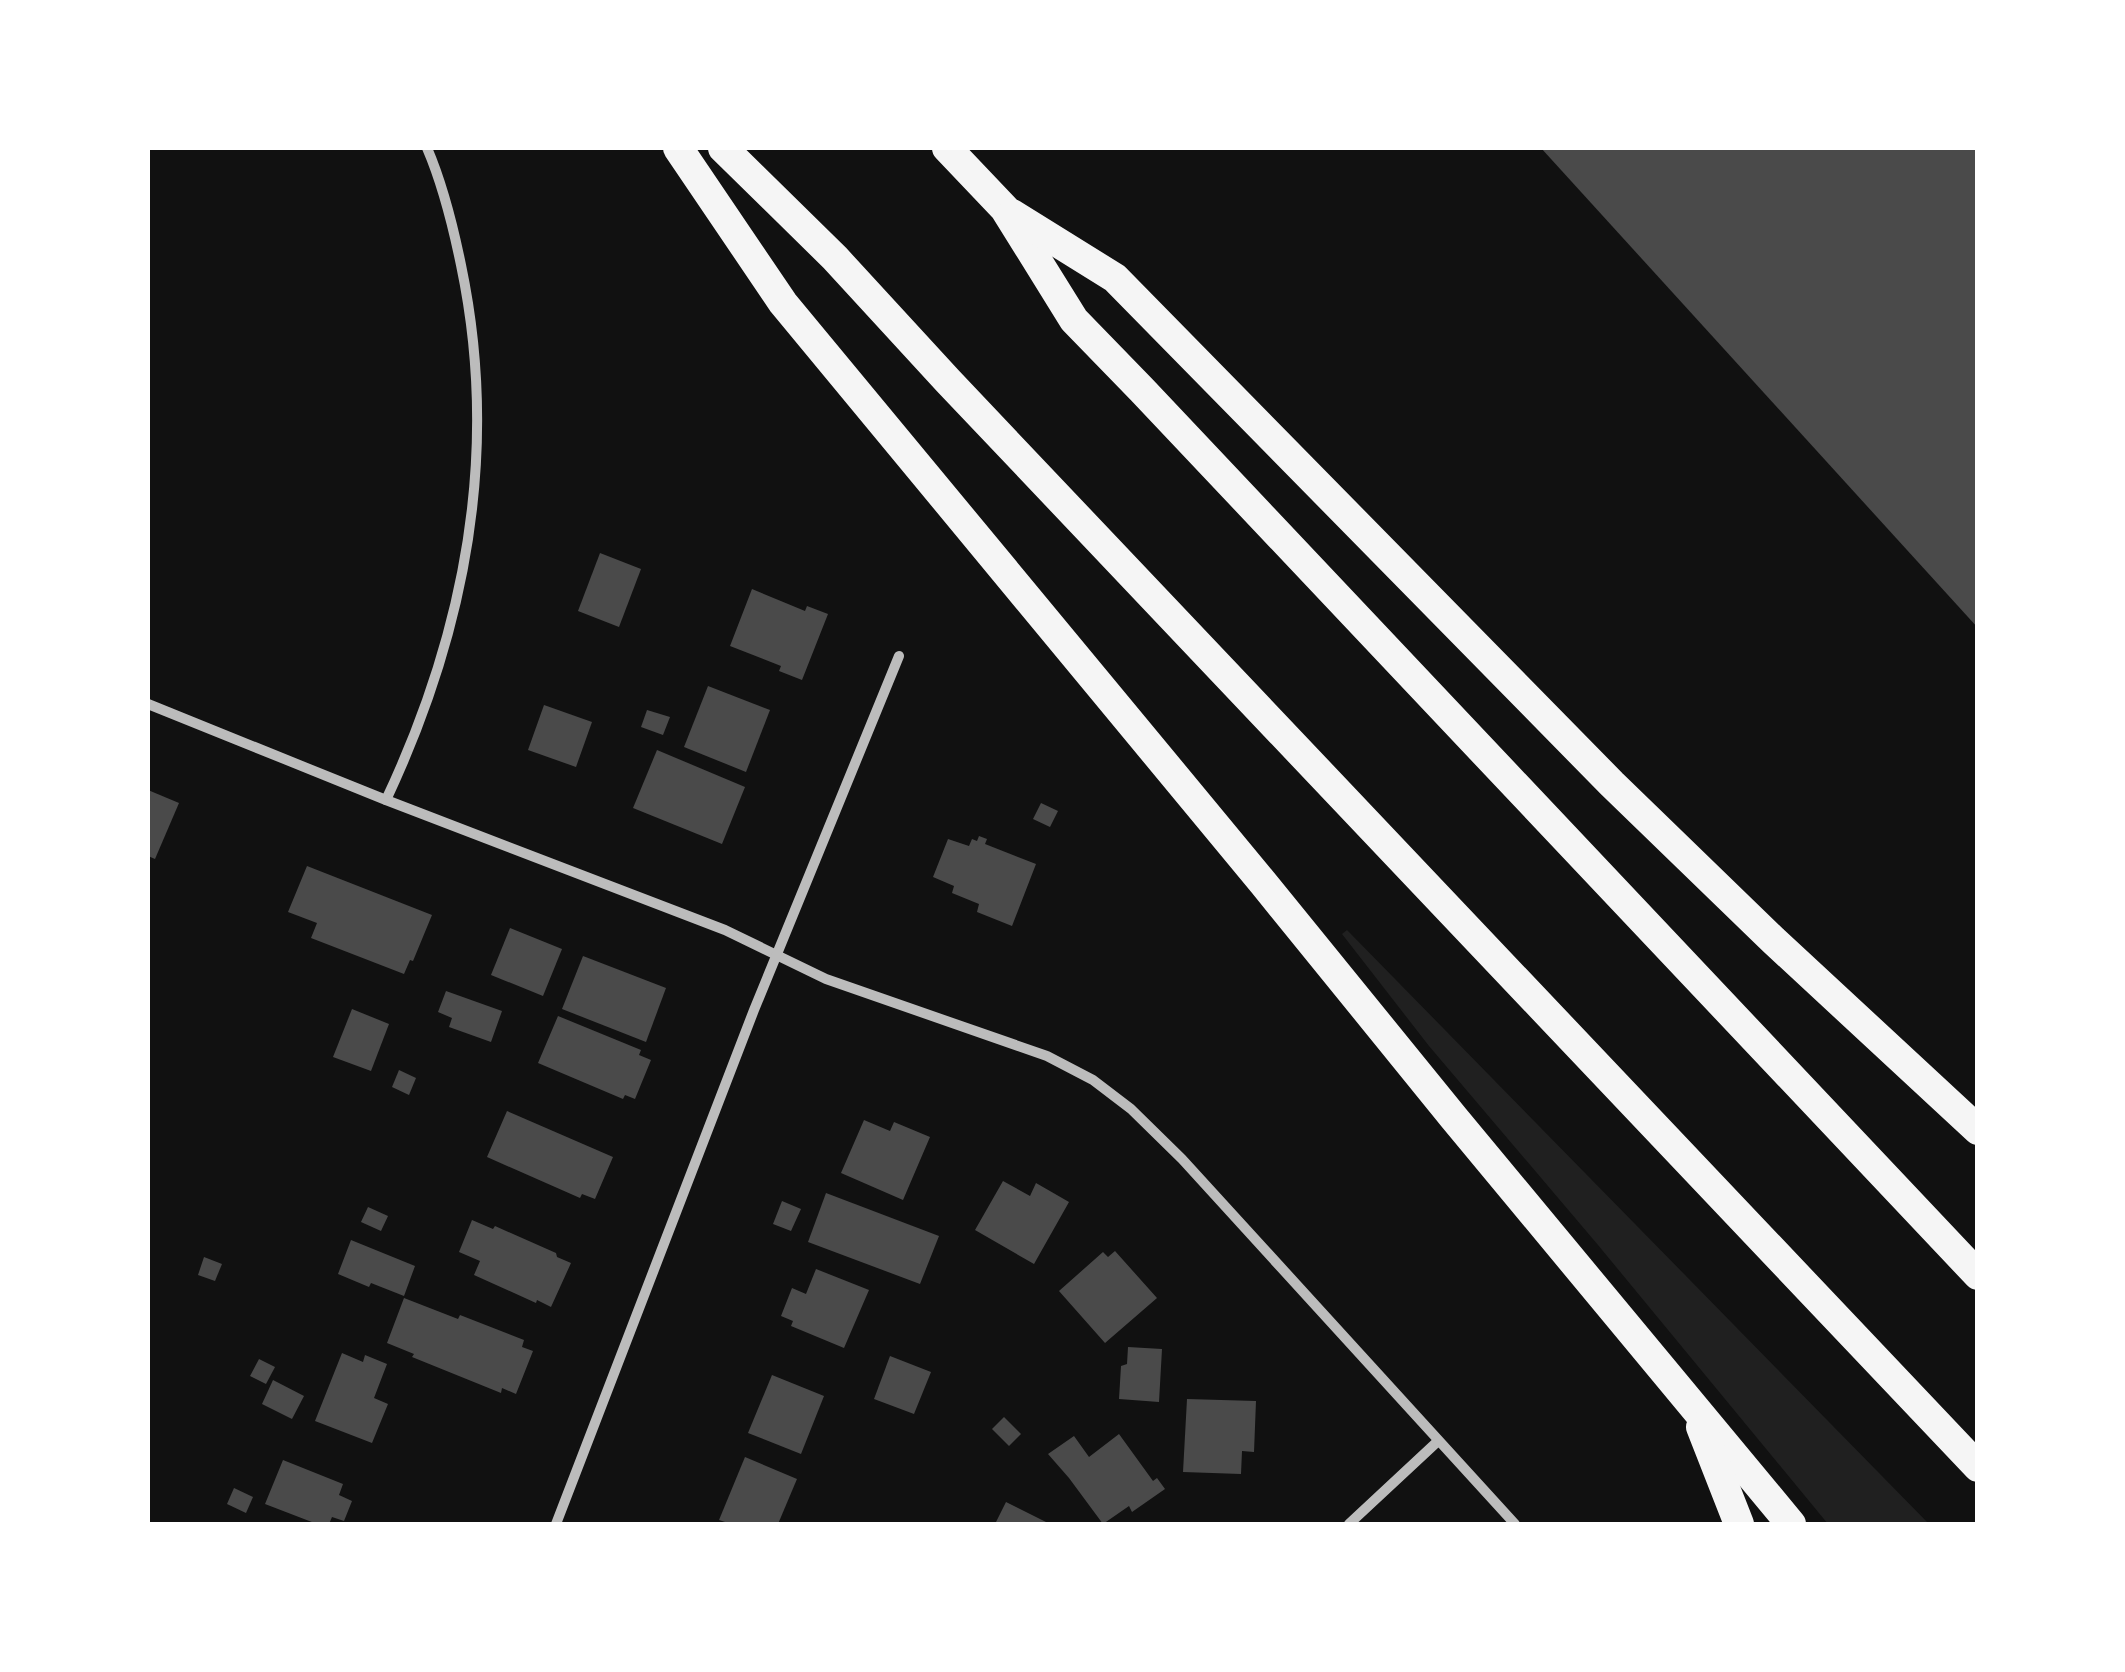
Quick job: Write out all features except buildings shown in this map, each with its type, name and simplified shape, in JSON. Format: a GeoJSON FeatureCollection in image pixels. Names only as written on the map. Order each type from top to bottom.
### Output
{"type":"FeatureCollection","features":[{"type":"Feature","properties":{"kind":"highway"},"geometry":{"type":"LineString","coordinates":[[678,148],[783,303],[1791,1524]]}},
{"type":"Feature","properties":{"kind":"highway"},"geometry":{"type":"LineString","coordinates":[[723,148],[835,258],[1978,1467]]}},
{"type":"Feature","properties":{"kind":"highway"},"geometry":{"type":"LineString","coordinates":[[946,148],[1006,210],[1074,320],[1978,1276]]}},
{"type":"Feature","properties":{"kind":"highway"},"geometry":{"type":"LineString","coordinates":[[1006,210],[1115,278],[1612,784],[1978,1130]]}},
{"type":"Feature","properties":{"kind":"highway"},"geometry":{"type":"LineString","coordinates":[[1693,1405],[1739,1524]]}},
{"type":"Feature","properties":{"kind":"street"},"geometry":{"type":"LineString","coordinates":[[386,800],[414,740],[460,590],[478,454],[477,382],[469,303],[454,232],[427,148]]}},
{"type":"Feature","properties":{"kind":"street"},"geometry":{"type":"LineString","coordinates":[[556,1524],[899,656]]}},
{"type":"Feature","properties":{"kind":"street"},"geometry":{"type":"LineString","coordinates":[[148,704],[725,930],[826,979],[1047,1056],[1093,1080],[1182,1159],[1515,1524]]}},
{"type":"Feature","properties":{"kind":"street"},"geometry":{"type":"LineString","coordinates":[[1349,1524],[1437,1442]]}},
{"type":"Feature","properties":{"kind":"shaded area"},"geometry":{"type":"Polygon","coordinates":[[[1347,930],[1929,1524],[1828,1524],[1429,1046],[1342,934],[1347,930]]]}}]}
